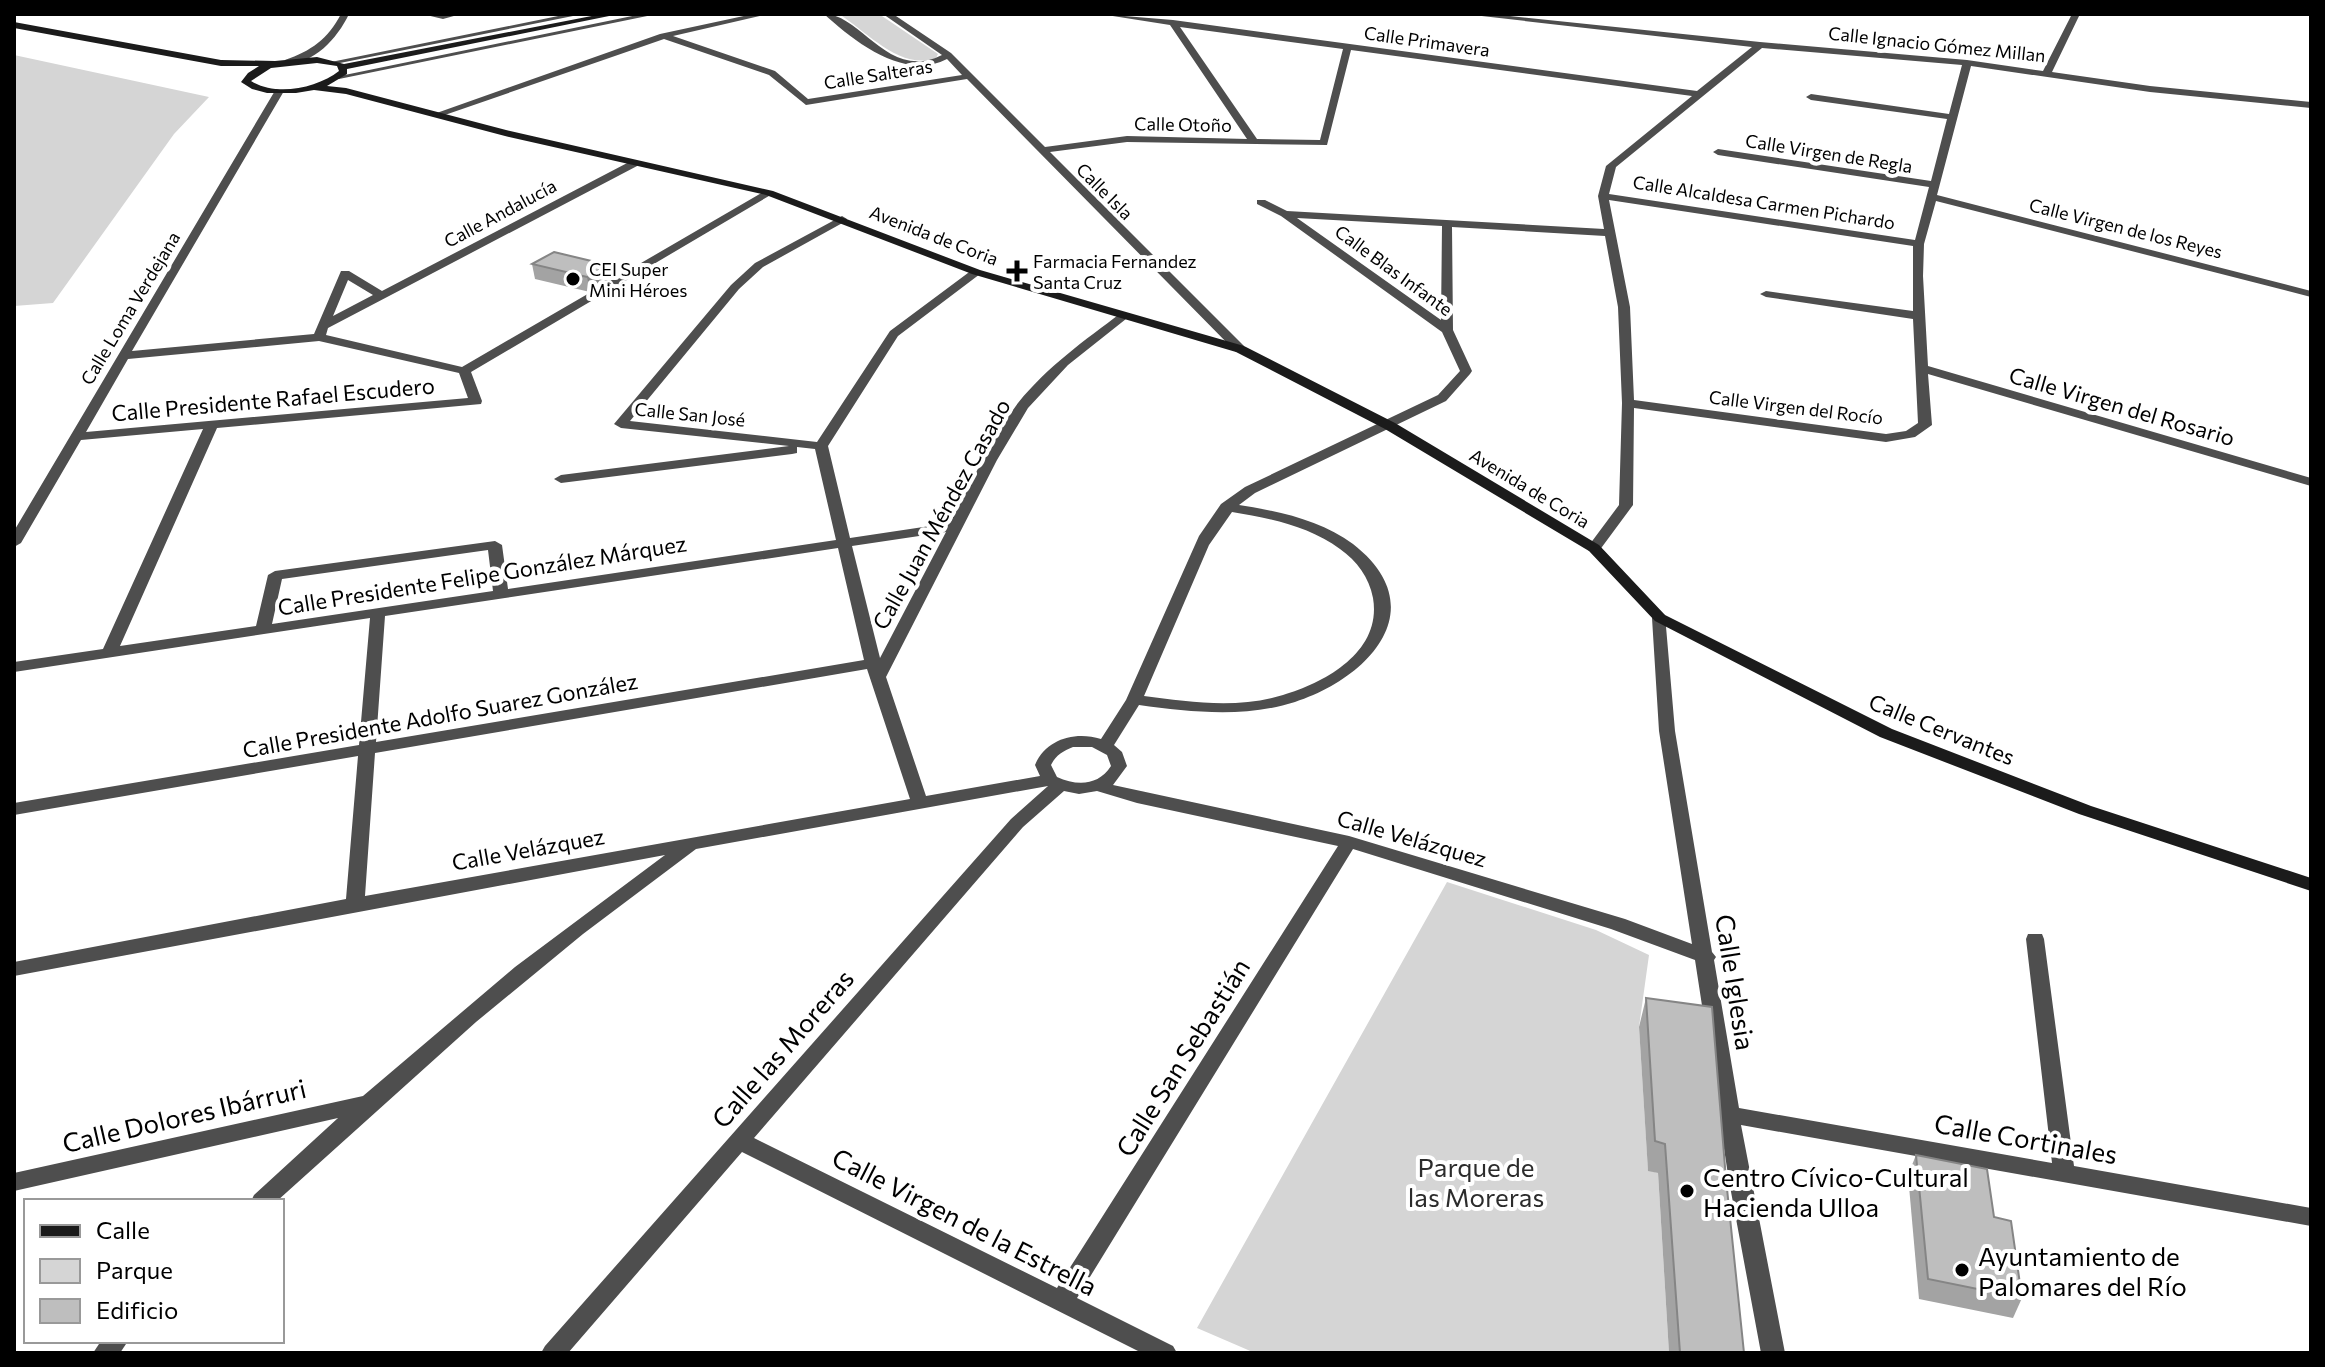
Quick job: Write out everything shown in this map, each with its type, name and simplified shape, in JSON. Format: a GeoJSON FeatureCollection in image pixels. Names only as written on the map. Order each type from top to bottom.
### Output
{"type":"FeatureCollection","features":[{"type":"Feature","properties":{"kind":"main road"},"geometry":{"type":"LineString","coordinates":[[14,25],[221,63],[288,62],[336,67],[615,14]]}},
{"type":"Feature","properties":{"kind":"main road"},"geometry":{"type":"LineString","coordinates":[[221,63],[247,77],[249,86],[279,91],[314,87],[336,67]]}},
{"type":"Feature","properties":{"kind":"main road"},"geometry":{"type":"LineString","coordinates":[[247,77],[275,64]]}},
{"type":"Feature","properties":{"kind":"main road","name":"Avenida de Coria"},"geometry":{"type":"LineString","coordinates":[[314,87],[346,91],[769,193],[976,272],[1240,349],[1390,426],[1594,548]]}},
{"type":"Feature","properties":{"kind":"main road","name":"Calle Cervantes"},"geometry":{"type":"LineString","coordinates":[[1594,548],[1660,618],[1886,733],[2085,810],[2311,885]]}},
{"type":"Feature","properties":{"kind":"street"},"geometry":{"type":"LineString","coordinates":[[288,62],[319,50],[336,35],[345,14]]}},
{"type":"Feature","properties":{"kind":"street"},"geometry":{"type":"LineString","coordinates":[[426,14],[443,17],[457,14]]}},
{"type":"Feature","properties":{"kind":"street"},"geometry":{"type":"LineString","coordinates":[[436,115],[663,36],[764,14]]}},
{"type":"Feature","properties":{"kind":"street"},"geometry":{"type":"LineString","coordinates":[[828,14],[897,61],[920,84]]}},
{"type":"Feature","properties":{"kind":"street","name":"Calle Isla"},"geometry":{"type":"LineString","coordinates":[[887,14],[948,55],[971,76],[1240,349]]}},
{"type":"Feature","properties":{"kind":"street","name":"Calle Primavera"},"geometry":{"type":"LineString","coordinates":[[1104,14],[1698,94]]}},
{"type":"Feature","properties":{"kind":"street","name":"Calle Ignacio Gómez Millan"},"geometry":{"type":"LineString","coordinates":[[1468,14],[1967,63],[2150,89],[2311,105]]}},
{"type":"Feature","properties":{"kind":"street"},"geometry":{"type":"LineString","coordinates":[[2047,73],[2076,14]]}},
{"type":"Feature","properties":{"kind":"street"},"geometry":{"type":"LineString","coordinates":[[1173,23],[1253,140]]}},
{"type":"Feature","properties":{"kind":"street","name":"Calle Salteras"},"geometry":{"type":"LineString","coordinates":[[663,36],[772,73],[806,102],[971,76]]}},
{"type":"Feature","properties":{"kind":"street"},"geometry":{"type":"LineString","coordinates":[[1594,548],[1626,505],[1628,403],[1624,307],[1603,196],[1611,166],[1760,45]]}},
{"type":"Feature","properties":{"kind":"street","name":"Calle Otoño"},"geometry":{"type":"LineString","coordinates":[[1042,150],[1127,139],[1324,143],[1348,46]]}},
{"type":"Feature","properties":{"kind":"street"},"geometry":{"type":"LineString","coordinates":[[319,50],[320,56],[336,67]]}},
{"type":"Feature","properties":{"kind":"street"},"geometry":{"type":"LineString","coordinates":[[920,66],[940,61],[948,55]]}},
{"type":"Feature","properties":{"kind":"street"},"geometry":{"type":"LineString","coordinates":[[897,61],[971,76]]}},
{"type":"Feature","properties":{"kind":"street","name":"Calle Virgen del Rocío"},"geometry":{"type":"LineString","coordinates":[[1628,403],[1886,438],[1910,434],[1925,425],[1917,276],[1919,244],[1967,63]]}},
{"type":"Feature","properties":{"kind":"street","name":"Calle Loma Verdejana"},"geometry":{"type":"LineString","coordinates":[[14,543],[279,91]]}},
{"type":"Feature","properties":{"kind":"street"},"geometry":{"type":"LineString","coordinates":[[1811,97],[1953,117]]}},
{"type":"Feature","properties":{"kind":"street","name":"Calle Virgen de Regla"},"geometry":{"type":"LineString","coordinates":[[1718,152],[1933,191]]}},
{"type":"Feature","properties":{"kind":"street","name":"Calle Andalucía"},"geometry":{"type":"LineString","coordinates":[[321,332],[381,295],[635,163]]}},
{"type":"Feature","properties":{"kind":"street","name":"Calle Virgen de los Reyes"},"geometry":{"type":"LineString","coordinates":[[1933,191],[2311,294]]}},
{"type":"Feature","properties":{"kind":"street"},"geometry":{"type":"LineString","coordinates":[[123,356],[321,332],[464,371],[769,193]]}},
{"type":"Feature","properties":{"kind":"street","name":"Calle Alcaldesa Carmen Pichardo"},"geometry":{"type":"LineString","coordinates":[[1603,196],[1919,244]]}},
{"type":"Feature","properties":{"kind":"street","name":"Calle Blas Infante"},"geometry":{"type":"LineString","coordinates":[[1261,202],[1285,214],[1447,330],[1466,371],[1442,398],[1390,426]]}},
{"type":"Feature","properties":{"kind":"street","name":"Calle Blas Infante"},"geometry":{"type":"LineString","coordinates":[[1285,214],[1610,233]]}},
{"type":"Feature","properties":{"kind":"street","name":"Calle San José"},"geometry":{"type":"LineString","coordinates":[[821,446],[621,424],[735,287],[751,272],[798,241],[842,219]]}},
{"type":"Feature","properties":{"kind":"street"},"geometry":{"type":"LineString","coordinates":[[1447,223],[1447,330]]}},
{"type":"Feature","properties":{"kind":"street"},"geometry":{"type":"LineString","coordinates":[[920,804],[875,671],[821,446],[894,334],[976,272]]}},
{"type":"Feature","properties":{"kind":"street"},"geometry":{"type":"LineString","coordinates":[[321,332],[345,273],[381,295]]}},
{"type":"Feature","properties":{"kind":"street"},"geometry":{"type":"LineString","coordinates":[[1766,294],[1920,316]]}},
{"type":"Feature","properties":{"kind":"street","name":"Calle Juan Méndez Casado"},"geometry":{"type":"LineString","coordinates":[[875,671],[1023,406],[1064,362],[1125,315]]}},
{"type":"Feature","properties":{"kind":"street","name":"Calle Virgen del Rosario"},"geometry":{"type":"LineString","coordinates":[[1922,368],[2311,482]]}},
{"type":"Feature","properties":{"kind":"street","name":"Calle Presidente Rafael Escudero"},"geometry":{"type":"LineString","coordinates":[[74,437],[476,401],[464,371]]}},
{"type":"Feature","properties":{"kind":"street"},"geometry":{"type":"LineString","coordinates":[[109,653],[211,426]]}},
{"type":"Feature","properties":{"kind":"street"},"geometry":{"type":"LineString","coordinates":[[1105,746],[1134,700],[1202,545],[1226,507],[1250,490],[1390,426]]}},
{"type":"Feature","properties":{"kind":"street"},"geometry":{"type":"LineString","coordinates":[[561,479],[821,446]]}},
{"type":"Feature","properties":{"kind":"street"},"geometry":{"type":"LineString","coordinates":[[1134,700],[1225,709],[1269,704],[1310,692],[1340,675],[1368,653],[1380,631],[1385,605],[1376,581],[1361,559],[1332,538],[1305,525],[1269,514],[1226,507]]}},
{"type":"Feature","properties":{"kind":"street","name":"Calle Presidente Felipe González Márquez"},"geometry":{"type":"LineString","coordinates":[[14,667],[956,526]]}},
{"type":"Feature","properties":{"kind":"street"},"geometry":{"type":"LineString","coordinates":[[263,630],[275,575],[495,545],[501,594]]}},
{"type":"Feature","properties":{"kind":"street"},"geometry":{"type":"LineString","coordinates":[[355,904],[378,613]]}},
{"type":"Feature","properties":{"kind":"street","name":"Calle Iglesia"},"geometry":{"type":"LineString","coordinates":[[1660,618],[1667,731],[1740,1181],[1773,1353]]}},
{"type":"Feature","properties":{"kind":"street","name":"Calle Presidente Adolfo Suarez González"},"geometry":{"type":"LineString","coordinates":[[14,809],[875,671]]}},
{"type":"Feature","properties":{"kind":"street"},"geometry":{"type":"LineString","coordinates":[[1072,742],[1105,746],[1114,752],[1119,766],[1109,781],[1098,786],[1072,789],[1055,783],[1043,765],[1052,750],[1072,742]]}},
{"type":"Feature","properties":{"kind":"street","name":"Calle Velázquez"},"geometry":{"type":"LineString","coordinates":[[14,969],[355,904],[1055,783]]}},
{"type":"Feature","properties":{"kind":"street","name":"Calle las Moreras"},"geometry":{"type":"LineString","coordinates":[[553,1353],[1055,783]]}},
{"type":"Feature","properties":{"kind":"street","name":"Calle Velázquez"},"geometry":{"type":"LineString","coordinates":[[1098,786],[1349,842],[1618,924],[1706,957]]}},
{"type":"Feature","properties":{"kind":"street","name":"Calle San Sebastián"},"geometry":{"type":"LineString","coordinates":[[1062,1301],[1349,842]]}},
{"type":"Feature","properties":{"kind":"street"},"geometry":{"type":"LineString","coordinates":[[264,1199],[366,1104],[621,894],[692,844]]}},
{"type":"Feature","properties":{"kind":"street"},"geometry":{"type":"LineString","coordinates":[[2035,939],[2064,1173]]}},
{"type":"Feature","properties":{"kind":"street","name":"Calle Dolores Ibárruri"},"geometry":{"type":"LineString","coordinates":[[14,1182],[366,1104]]}},
{"type":"Feature","properties":{"kind":"street","name":"Calle Cortinales"},"geometry":{"type":"LineString","coordinates":[[1731,1115],[2311,1217]]}},
{"type":"Feature","properties":{"kind":"street","name":"Calle Virgen de la Estrella"},"geometry":{"type":"LineString","coordinates":[[739,1140],[1165,1353]]}},
{"type":"Feature","properties":{"kind":"lane"},"geometry":{"type":"LineString","coordinates":[[336,67],[579,14]]}},
{"type":"Feature","properties":{"kind":"lane"},"geometry":{"type":"LineString","coordinates":[[336,67],[653,14]]}},
{"type":"Feature","properties":{"kind":"green space"},"geometry":{"type":"Polygon","coordinates":[[[839,14],[879,14],[938,54],[936,58],[923,61],[897,55],[839,14]]]}},
{"type":"Feature","properties":{"kind":"green space"},"geometry":{"type":"Polygon","coordinates":[[[14,55],[209,97],[174,134],[53,303],[14,306],[14,55]]]}},
{"type":"Feature","properties":{"kind":"green space","name":"Parque de las Moreras"},"geometry":{"type":"Polygon","coordinates":[[[1447,882],[1596,930],[1649,955],[1639,1027],[1648,1170],[1658,1173],[1669,1353],[1255,1353],[1197,1328],[1447,882]]]}},
{"type":"Feature","properties":{"kind":"building"},"geometry":{"type":"Polygon","coordinates":[[[554,252],[608,265],[587,277],[532,264],[554,252]]]}},
{"type":"Feature","properties":{"kind":"building","name":"Centro Cívico-Cultural Hacienda Ulloa"},"geometry":{"type":"Polygon","coordinates":[[[1646,998],[1712,1007],[1744,1353],[1680,1353],[1665,1144],[1655,1141],[1646,998]]]}},
{"type":"Feature","properties":{"kind":"building","name":"Ayuntamiento de Palomares del Río"},"geometry":{"type":"Polygon","coordinates":[[[1916,1155],[1987,1169],[1994,1217],[2011,1221],[2022,1298],[1928,1279],[1916,1155]]]}},
{"type":"Feature","properties":{"kind":"place","name":"Farmacia Fernandez Santa Cruz"},"geometry":{"type":"Point","coordinates":[1017,271]}},
{"type":"Feature","properties":{"kind":"place","name":"CEI Super Mini Héroes"},"geometry":{"type":"Point","coordinates":[573,279]}},
{"type":"Feature","properties":{"kind":"place","name":"Centro Cívico-Cultural Hacienda Ulloa"},"geometry":{"type":"Point","coordinates":[1687,1191]}},
{"type":"Feature","properties":{"kind":"place","name":"Ayuntamiento de Palomares del Río"},"geometry":{"type":"Point","coordinates":[1962,1270]}}]}
